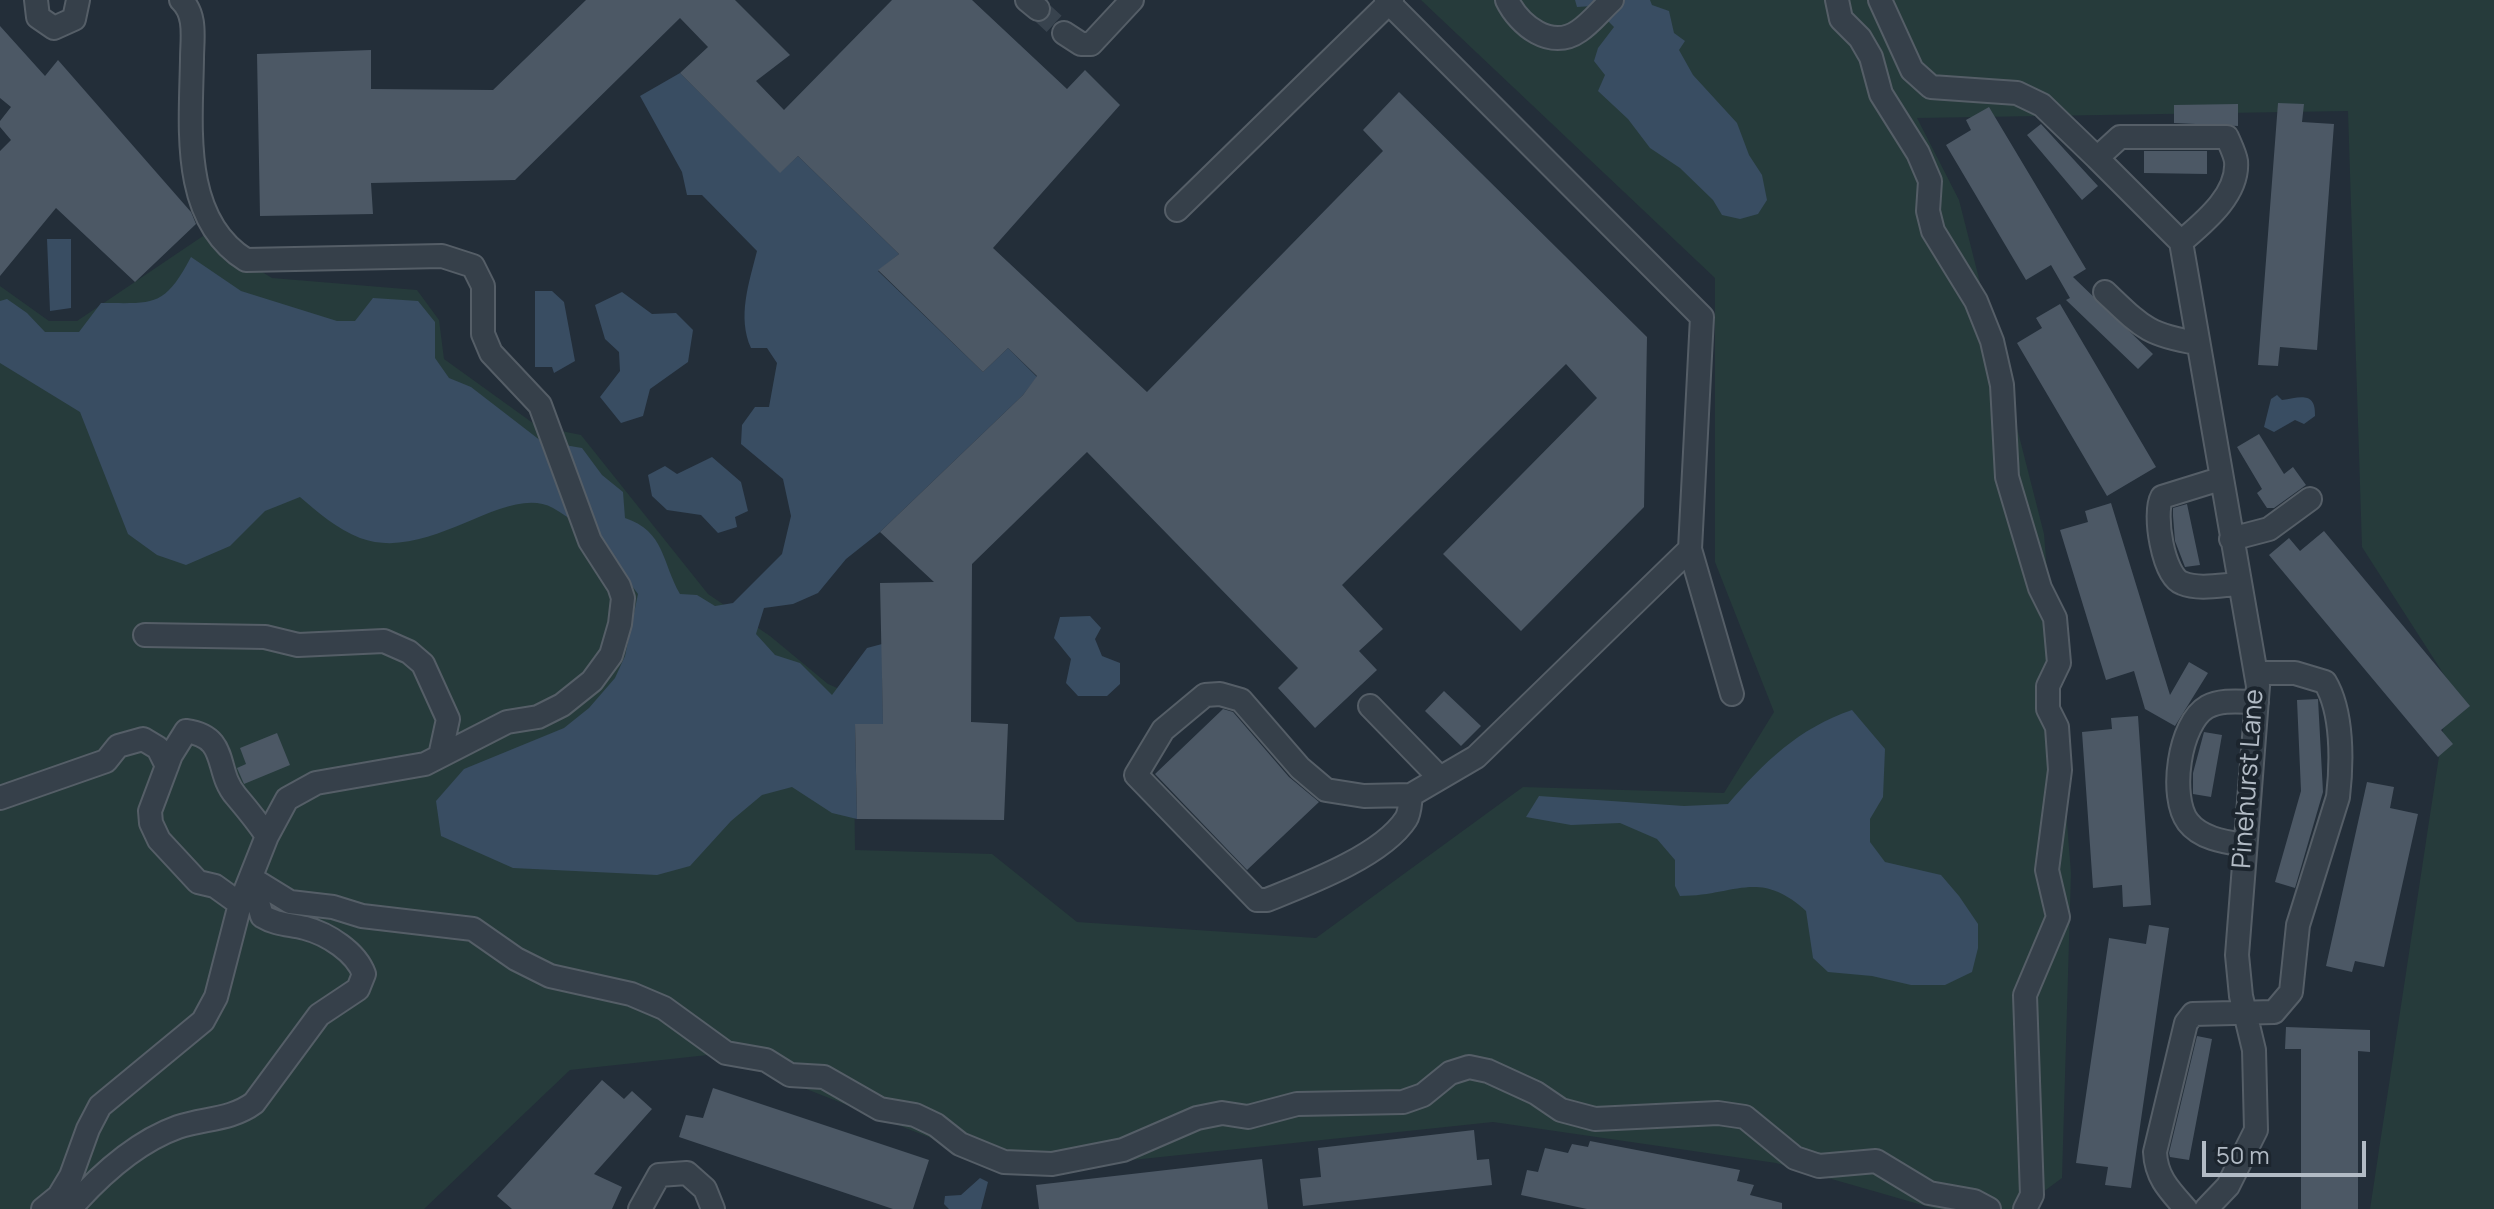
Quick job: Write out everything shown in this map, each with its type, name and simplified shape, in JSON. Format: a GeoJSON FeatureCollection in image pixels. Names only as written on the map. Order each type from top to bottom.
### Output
{"type":"FeatureCollection","features":[{"type":"Feature","properties":{"kind":"street"},"geometry":{"type":"LineString","coordinates":[[36,0],[38,17],[54,28],[74,19],[78,0]]}},
{"type":"Feature","properties":{"kind":"street"},"geometry":{"type":"LineString","coordinates":[[181,0],[193,21],[193,161],[201,202],[218,234],[230,250],[246,260],[363,255],[442,256],[473,266],[483,286],[483,334],[491,353],[532,394],[548,425],[590,541],[619,586],[623,598],[620,624],[611,655],[592,681],[562,705],[538,717],[507,722],[425,764],[316,783],[287,799],[246,804]]}},
{"type":"Feature","properties":{"kind":"street"},"geometry":{"type":"LineString","coordinates":[[1064,33],[1081,44],[1091,44],[1132,0]]}},
{"type":"Feature","properties":{"kind":"street"},"geometry":{"type":"LineString","coordinates":[[1507,0],[1526,25],[1549,37],[1564,38],[1578,32],[1604,8]]}},
{"type":"Feature","properties":{"kind":"street"},"geometry":{"type":"LineString","coordinates":[[1837,0],[1841,19],[1860,38],[1871,57],[1881,94],[1918,153],[1930,181],[1928,211],[1933,231],[1976,301],[1992,341],[2002,385],[2007,477],[2040,588],[2055,618],[2059,663],[2048,686],[2048,709],[2057,727],[2060,770],[2047,870],[2058,917],[2025,995],[2032,1195],[2025,1209]]}},
{"type":"Feature","properties":{"kind":"street"},"geometry":{"type":"LineString","coordinates":[[1880,0],[1912,70],[1931,87],[2017,93],[2042,105],[2181,242],[2207,220],[2230,190],[2236,162],[2227,137],[2120,137],[2097,158]]}},
{"type":"Feature","properties":{"kind":"street"},"geometry":{"type":"LineString","coordinates":[[1177,210],[1389,1],[1702,317],[1690,549],[1732,694]]}},
{"type":"Feature","properties":{"kind":"street","name":"Pinehurst Lane"},"geometry":{"type":"LineString","coordinates":[[2181,242],[2256,673],[2257,702],[2237,955],[2254,1050],[2256,1130],[2228,1186],[2206,1209]]}},
{"type":"Feature","properties":{"kind":"street"},"geometry":{"type":"LineString","coordinates":[[2105,292],[2143,328],[2161,337],[2197,343]]}},
{"type":"Feature","properties":{"kind":"street"},"geometry":{"type":"LineString","coordinates":[[2220,479],[2162,497],[2156,507],[2158,526],[2171,573],[2179,583],[2195,586],[2239,584]]}},
{"type":"Feature","properties":{"kind":"street"},"geometry":{"type":"LineString","coordinates":[[2231,539],[2269,529],[2310,499]]}},
{"type":"Feature","properties":{"kind":"street"},"geometry":{"type":"LineString","coordinates":[[1411,795],[1407,818],[1381,843],[1338,869],[1267,900],[1257,900],[1136,775],[1163,730],[1205,695],[1220,694],[1241,700],[1300,768],[1326,790],[1364,796],[1411,795],[1476,757],[1690,549]]}},
{"type":"Feature","properties":{"kind":"street"},"geometry":{"type":"LineString","coordinates":[[145,635],[265,637],[298,645],[384,641],[409,652],[423,664],[448,719],[440,756]]}},
{"type":"Feature","properties":{"kind":"street"},"geometry":{"type":"LineString","coordinates":[[2186,1209],[2164,1184],[2156,1169],[2155,1152],[2186,1023],[2193,1014],[2274,1012],[2291,992],[2298,925],[2338,797],[2341,777],[2336,714],[2332,693],[2325,682],[2295,673],[2256,673]]}},
{"type":"Feature","properties":{"kind":"street"},"geometry":{"type":"LineString","coordinates":[[2245,845],[2205,835],[2188,822],[2179,795],[2179,766],[2193,724],[2205,708],[2221,702],[2257,702]]}},
{"type":"Feature","properties":{"kind":"street"},"geometry":{"type":"LineString","coordinates":[[1370,706],[1440,778]]}},
{"type":"Feature","properties":{"kind":"street"},"geometry":{"type":"LineString","coordinates":[[186,731],[176,743],[167,766],[150,811],[151,823],[159,840],[198,882],[215,886],[240,904]]}},
{"type":"Feature","properties":{"kind":"street"},"geometry":{"type":"LineString","coordinates":[[0,798],[106,761],[118,746],[186,731],[202,733],[214,743],[235,796],[246,804],[267,836]]}},
{"type":"Feature","properties":{"kind":"street"},"geometry":{"type":"LineString","coordinates":[[143,739],[158,748],[167,766]]}},
{"type":"Feature","properties":{"kind":"street"},"geometry":{"type":"LineString","coordinates":[[43,1209],[59,1196],[71,1176],[100,1106],[203,1021],[216,997],[240,904],[267,836],[287,799]]}},
{"type":"Feature","properties":{"kind":"street"},"geometry":{"type":"LineString","coordinates":[[215,886],[253,872]]}},
{"type":"Feature","properties":{"kind":"street"},"geometry":{"type":"LineString","coordinates":[[70,1209],[142,1144],[180,1127],[241,1113],[254,1103],[319,1015],[358,989],[364,974],[360,963],[335,942],[307,928],[276,924],[262,916],[253,872]]}},
{"type":"Feature","properties":{"kind":"street"},"geometry":{"type":"LineString","coordinates":[[253,872],[290,902],[333,907],[362,916],[473,929],[516,959],[550,976],[631,994],[664,1008],[726,1053],[766,1060],[790,1075],[824,1077],[880,1109],[915,1115],[936,1125],[960,1144],[1004,1162],[1052,1164],[1123,1150],[1197,1118],[1222,1113],[1248,1117],[1297,1104],[1326,1101],[1378,1105],[1403,1102],[1423,1095],[1450,1073],[1469,1067],[1488,1071],[1536,1093],[1561,1110],[1595,1119],[1718,1113],[1745,1117],[1795,1158],[1819,1166],[1876,1161],[1929,1193],[1974,1201],[1989,1209]]}},
{"type":"Feature","properties":{"kind":"street"},"geometry":{"type":"LineString","coordinates":[[640,1209],[659,1175],[687,1173],[705,1189],[713,1209]]}},
{"type":"Feature","properties":{"kind":"green space"},"geometry":{"type":"Polygon","coordinates":[[[1421,0],[2494,0],[2494,1209],[2370,1209],[2450,684],[2362,547],[2348,111],[1917,118],[1959,200],[2044,534],[2071,873],[2062,1178],[2020,1209],[1936,1209],[1776,1163],[1493,1122],[1085,1165],[977,1156],[717,1054],[570,1070],[424,1209],[0,1209],[0,286],[49,321],[77,321],[203,236],[272,278],[417,290],[439,320],[444,359],[537,426],[581,435],[708,594],[770,636],[828,684],[853,695],[855,850],[992,854],[1077,922],[1316,938],[1523,787],[1724,793],[1774,712],[1715,562],[1715,278],[1421,0]]]}},
{"type":"Feature","properties":{"kind":"water"},"geometry":{"type":"Polygon","coordinates":[[[1575,0],[1650,0],[1652,5],[1669,11],[1674,33],[1685,41],[1679,50],[1693,75],[1737,123],[1749,155],[1762,175],[1767,200],[1758,214],[1740,219],[1722,215],[1713,200],[1680,168],[1650,148],[1628,119],[1598,91],[1605,75],[1594,61],[1598,48],[1614,27],[1593,6],[1577,7],[1575,0]]]}},
{"type":"Feature","properties":{"kind":"water"},"geometry":{"type":"Polygon","coordinates":[[[680,73],[780,172],[798,156],[899,254],[878,271],[983,372],[1008,348],[1037,377],[1023,395],[880,532],[846,559],[818,593],[793,604],[764,608],[756,634],[775,655],[800,663],[832,695],[867,648],[882,644],[883,724],[855,725],[857,819],[832,813],[792,787],[762,795],[731,821],[690,866],[657,875],[513,868],[441,836],[436,801],[464,769],[564,728],[589,708],[615,678],[625,656],[638,594],[600,546],[566,516],[553,508],[534,503],[512,505],[413,541],[386,543],[360,538],[344,530],[300,497],[265,511],[230,546],[186,565],[157,555],[128,534],[80,412],[0,363],[0,301],[7,299],[27,313],[45,332],[79,332],[101,303],[146,302],[165,294],[182,274],[191,257],[241,291],[337,321],[355,321],[373,298],[418,301],[435,322],[435,358],[449,378],[471,387],[541,441],[582,448],[602,475],[623,492],[625,518],[648,531],[655,540],[680,594],[697,595],[715,606],[733,603],[782,554],[791,516],[783,479],[741,444],[742,425],[755,407],[769,407],[777,363],[767,348],[751,348],[747,336],[746,300],[757,251],[702,195],[687,195],[682,172],[640,96],[680,73]]]}},
{"type":"Feature","properties":{"kind":"water"},"geometry":{"type":"Polygon","coordinates":[[[47,239],[71,239],[71,308],[50,311],[47,239]]]}},
{"type":"Feature","properties":{"kind":"water"},"geometry":{"type":"Polygon","coordinates":[[[535,291],[552,291],[564,302],[575,361],[554,373],[552,367],[535,367],[535,291]]]}},
{"type":"Feature","properties":{"kind":"water"},"geometry":{"type":"Polygon","coordinates":[[[622,292],[652,314],[676,313],[693,330],[688,362],[650,389],[643,416],[621,423],[600,397],[620,371],[619,352],[605,339],[595,305],[622,292]]]}},
{"type":"Feature","properties":{"kind":"water"},"geometry":{"type":"Polygon","coordinates":[[[2277,395],[2282,400],[2310,399],[2315,416],[2304,424],[2295,420],[2274,432],[2264,427],[2271,399],[2277,395]]]}},
{"type":"Feature","properties":{"kind":"water"},"geometry":{"type":"Polygon","coordinates":[[[712,457],[741,482],[748,511],[735,517],[737,527],[718,533],[701,515],[667,510],[652,496],[648,475],[665,466],[677,474],[712,457]]]}},
{"type":"Feature","properties":{"kind":"water"},"geometry":{"type":"Polygon","coordinates":[[[1090,616],[1101,628],[1095,639],[1102,656],[1120,663],[1120,684],[1107,696],[1078,696],[1066,683],[1071,659],[1054,638],[1060,617],[1090,616]]]}},
{"type":"Feature","properties":{"kind":"water"},"geometry":{"type":"Polygon","coordinates":[[[1852,710],[1885,749],[1883,797],[1870,819],[1870,842],[1885,862],[1941,875],[1978,924],[1978,948],[1972,972],[1945,985],[1911,985],[1872,976],[1828,972],[1813,958],[1806,911],[1789,898],[1760,887],[1680,896],[1675,886],[1675,860],[1657,839],[1620,823],[1571,825],[1526,817],[1539,796],[1684,806],[1728,804],[1784,748],[1815,726],[1852,710]]]}},
{"type":"Feature","properties":{"kind":"water"},"geometry":{"type":"Polygon","coordinates":[[[980,1178],[988,1182],[981,1209],[949,1209],[944,1204],[945,1196],[961,1195],[980,1178]]]}},
{"type":"Feature","properties":{"kind":"building"},"geometry":{"type":"Polygon","coordinates":[[[586,0],[735,0],[790,55],[756,81],[784,110],[892,0],[972,0],[1067,89],[1085,70],[1120,105],[993,248],[1147,392],[1383,151],[1363,130],[1399,92],[1647,337],[1644,507],[1521,631],[1443,554],[1597,398],[1566,364],[1342,585],[1383,629],[1359,651],[1377,670],[1315,728],[1278,688],[1298,668],[1087,452],[972,564],[971,722],[1008,724],[1004,820],[857,819],[855,724],[883,724],[880,583],[934,582],[880,532],[1023,395],[1037,376],[1008,348],[983,372],[878,270],[899,254],[798,156],[780,173],[680,73],[708,47],[680,18],[515,180],[371,183],[373,214],[260,216],[257,54],[371,50],[371,89],[493,90],[586,0]]]}},
{"type":"Feature","properties":{"kind":"building"},"geometry":{"type":"Polygon","coordinates":[[[0,26],[45,76],[58,60],[191,212],[196,224],[135,282],[56,208],[0,276],[0,151],[11,140],[0,127],[0,121],[11,107],[0,98],[0,26]]]}},
{"type":"Feature","properties":{"kind":"building"},"geometry":{"type":"Polygon","coordinates":[[[2278,103],[2304,104],[2302,122],[2334,124],[2317,350],[2280,347],[2278,366],[2258,365],[2278,103]]]}},
{"type":"Feature","properties":{"kind":"building"},"geometry":{"type":"Polygon","coordinates":[[[2238,104],[2238,126],[2174,123],[2174,105],[2238,104]]]}},
{"type":"Feature","properties":{"kind":"building"},"geometry":{"type":"Polygon","coordinates":[[[1989,107],[2086,269],[2073,277],[2153,354],[2138,369],[2066,300],[2070,298],[2051,265],[2026,280],[1946,145],[1971,130],[1966,120],[1989,107]]]}},
{"type":"Feature","properties":{"kind":"building"},"geometry":{"type":"Polygon","coordinates":[[[2041,124],[2098,186],[2082,200],[2027,135],[2041,124]]]}},
{"type":"Feature","properties":{"kind":"building"},"geometry":{"type":"Polygon","coordinates":[[[2144,151],[2207,151],[2207,174],[2144,173],[2144,151]]]}},
{"type":"Feature","properties":{"kind":"building"},"geometry":{"type":"Polygon","coordinates":[[[2060,304],[2156,467],[2107,496],[2017,343],[2042,328],[2036,318],[2060,304]]]}},
{"type":"Feature","properties":{"kind":"building"},"geometry":{"type":"Polygon","coordinates":[[[2259,434],[2284,474],[2293,467],[2306,485],[2274,508],[2267,508],[2257,493],[2262,489],[2237,447],[2259,434]]]}},
{"type":"Feature","properties":{"kind":"building"},"geometry":{"type":"Polygon","coordinates":[[[2111,503],[2170,695],[2189,662],[2208,673],[2175,726],[2145,709],[2134,671],[2106,680],[2060,530],[2088,522],[2085,511],[2111,503]]]}},
{"type":"Feature","properties":{"kind":"building"},"geometry":{"type":"Polygon","coordinates":[[[2187,504],[2200,565],[2185,567],[2175,541],[2173,508],[2187,504]]]}},
{"type":"Feature","properties":{"kind":"building"},"geometry":{"type":"Polygon","coordinates":[[[2324,531],[2470,706],[2441,730],[2453,744],[2438,757],[2269,555],[2289,538],[2300,551],[2324,531]]]}},
{"type":"Feature","properties":{"kind":"building"},"geometry":{"type":"Polygon","coordinates":[[[1444,691],[1481,726],[1461,746],[1425,711],[1444,691]]]}},
{"type":"Feature","properties":{"kind":"building"},"geometry":{"type":"Polygon","coordinates":[[[2318,699],[2323,792],[2295,888],[2275,882],[2301,791],[2297,700],[2318,699]]]}},
{"type":"Feature","properties":{"kind":"building"},"geometry":{"type":"Polygon","coordinates":[[[1223,709],[1233,712],[1289,777],[1319,802],[1247,870],[1155,774],[1223,709]]]}},
{"type":"Feature","properties":{"kind":"building"},"geometry":{"type":"Polygon","coordinates":[[[2138,716],[2151,905],[2123,907],[2122,885],[2093,888],[2082,732],[2112,729],[2111,718],[2138,716]]]}},
{"type":"Feature","properties":{"kind":"building"},"geometry":{"type":"Polygon","coordinates":[[[2204,732],[2222,735],[2211,797],[2193,794],[2193,773],[2204,732]]]}},
{"type":"Feature","properties":{"kind":"building"},"geometry":{"type":"Polygon","coordinates":[[[277,733],[290,765],[244,784],[237,768],[246,764],[240,748],[277,733]]]}},
{"type":"Feature","properties":{"kind":"building"},"geometry":{"type":"Polygon","coordinates":[[[2367,782],[2394,787],[2390,808],[2418,814],[2384,967],[2355,961],[2352,972],[2326,966],[2367,782]]]}},
{"type":"Feature","properties":{"kind":"building"},"geometry":{"type":"Polygon","coordinates":[[[2149,925],[2169,928],[2131,1188],[2105,1185],[2108,1167],[2076,1163],[2109,938],[2146,944],[2149,925]]]}},
{"type":"Feature","properties":{"kind":"building"},"geometry":{"type":"Polygon","coordinates":[[[2286,1027],[2370,1030],[2370,1052],[2358,1051],[2358,1209],[2301,1209],[2301,1049],[2285,1049],[2286,1027]]]}},
{"type":"Feature","properties":{"kind":"building"},"geometry":{"type":"Polygon","coordinates":[[[2197,1036],[2212,1039],[2189,1160],[2170,1157],[2169,1153],[2197,1036]]]}},
{"type":"Feature","properties":{"kind":"building"},"geometry":{"type":"Polygon","coordinates":[[[602,1080],[624,1099],[632,1091],[652,1109],[594,1174],[622,1187],[612,1209],[512,1209],[497,1196],[602,1080]]]}},
{"type":"Feature","properties":{"kind":"building"},"geometry":{"type":"Polygon","coordinates":[[[713,1088],[929,1160],[913,1209],[893,1209],[679,1137],[686,1115],[703,1118],[713,1088]]]}},
{"type":"Feature","properties":{"kind":"building"},"geometry":{"type":"Polygon","coordinates":[[[1474,1130],[1477,1160],[1489,1159],[1492,1185],[1303,1206],[1300,1179],[1321,1177],[1318,1148],[1474,1130]]]}},
{"type":"Feature","properties":{"kind":"building"},"geometry":{"type":"Polygon","coordinates":[[[1590,1141],[1740,1170],[1737,1181],[1754,1185],[1750,1195],[1782,1203],[1782,1209],[1587,1209],[1521,1195],[1527,1170],[1538,1172],[1545,1148],[1568,1153],[1572,1144],[1588,1147],[1590,1141]]]}},
{"type":"Feature","properties":{"kind":"building"},"geometry":{"type":"Polygon","coordinates":[[[1262,1159],[1268,1209],[1039,1209],[1036,1185],[1262,1159]]]}},
{"type":"Feature","properties":{"kind":"tunnel"},"geometry":{"type":"LineString","coordinates":[[1038,9],[1064,33]]}}]}
